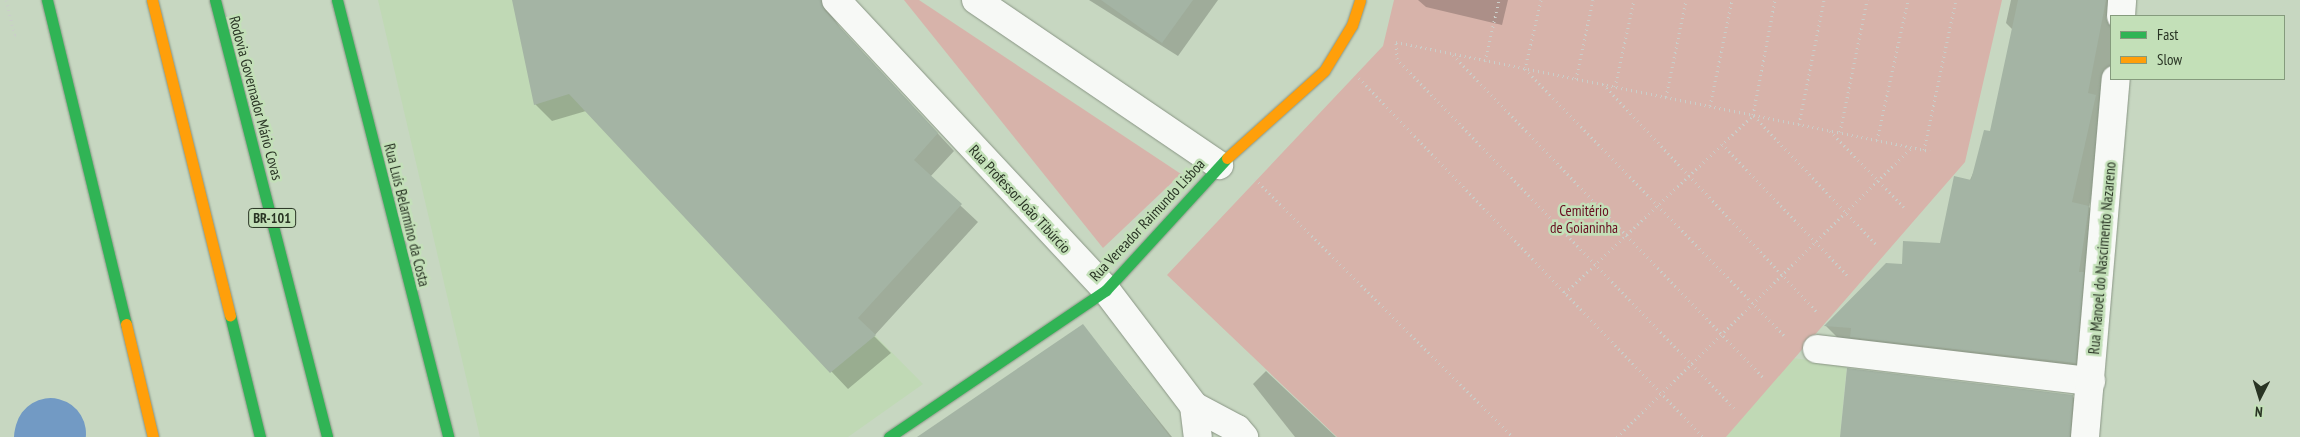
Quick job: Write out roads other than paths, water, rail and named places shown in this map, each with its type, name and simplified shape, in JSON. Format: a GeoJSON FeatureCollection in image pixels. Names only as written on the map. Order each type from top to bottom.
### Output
{"type":"FeatureCollection","features":[{"type":"Feature","properties":{"kind":"main road"},"geometry":{"type":"LineString","coordinates":[[47,0],[153,437]]}},
{"type":"Feature","properties":{"kind":"main road"},"geometry":{"type":"LineString","coordinates":[[152,0],[260,437]]}},
{"type":"Feature","properties":{"kind":"main road","name":"Rodovia Governador Mário Covas"},"geometry":{"type":"LineString","coordinates":[[215,0],[327,437]]}},
{"type":"Feature","properties":{"kind":"main road","name":"Rua Luís Belarmino da Costa"},"geometry":{"type":"LineString","coordinates":[[337,0],[448,437]]}},
{"type":"Feature","properties":{"kind":"main road","name":"Rua Vereador Raimundo Lisboa"},"geometry":{"type":"LineString","coordinates":[[889,437],[1106,290],[1219,165],[1324,71],[1352,25],[1360,0]]}},
{"type":"Feature","properties":{"kind":"street","name":"Rua Professor João Tibúrcio"},"geometry":{"type":"LineString","coordinates":[[836,0],[1106,290],[1194,406],[1238,429],[1244,437]]}},
{"type":"Feature","properties":{"kind":"street"},"geometry":{"type":"LineString","coordinates":[[976,0],[1219,165]]}},
{"type":"Feature","properties":{"kind":"street"},"geometry":{"type":"LineString","coordinates":[[2121,15],[2122,0]]}},
{"type":"Feature","properties":{"kind":"street","name":"Rua Manoel do Nascimento Nazareno"},"geometry":{"type":"LineString","coordinates":[[2085,437],[2116,80]]}},
{"type":"Feature","properties":{"kind":"street"},"geometry":{"type":"LineString","coordinates":[[1804,346],[2091,381]]}},
{"type":"Feature","properties":{"kind":"street","name":"Rua Professor João Tibúrcio"},"geometry":{"type":"LineString","coordinates":[[1194,406],[1198,437]]}},
{"type":"Feature","properties":{"kind":"waterway"},"geometry":{"type":"LineString","coordinates":[[49,437],[50,433]]}},
{"type":"Feature","properties":{"kind":"park label","name":"Cemitério de Goianinha"},"geometry":{"type":"Point","coordinates":[1584,218]}}]}
